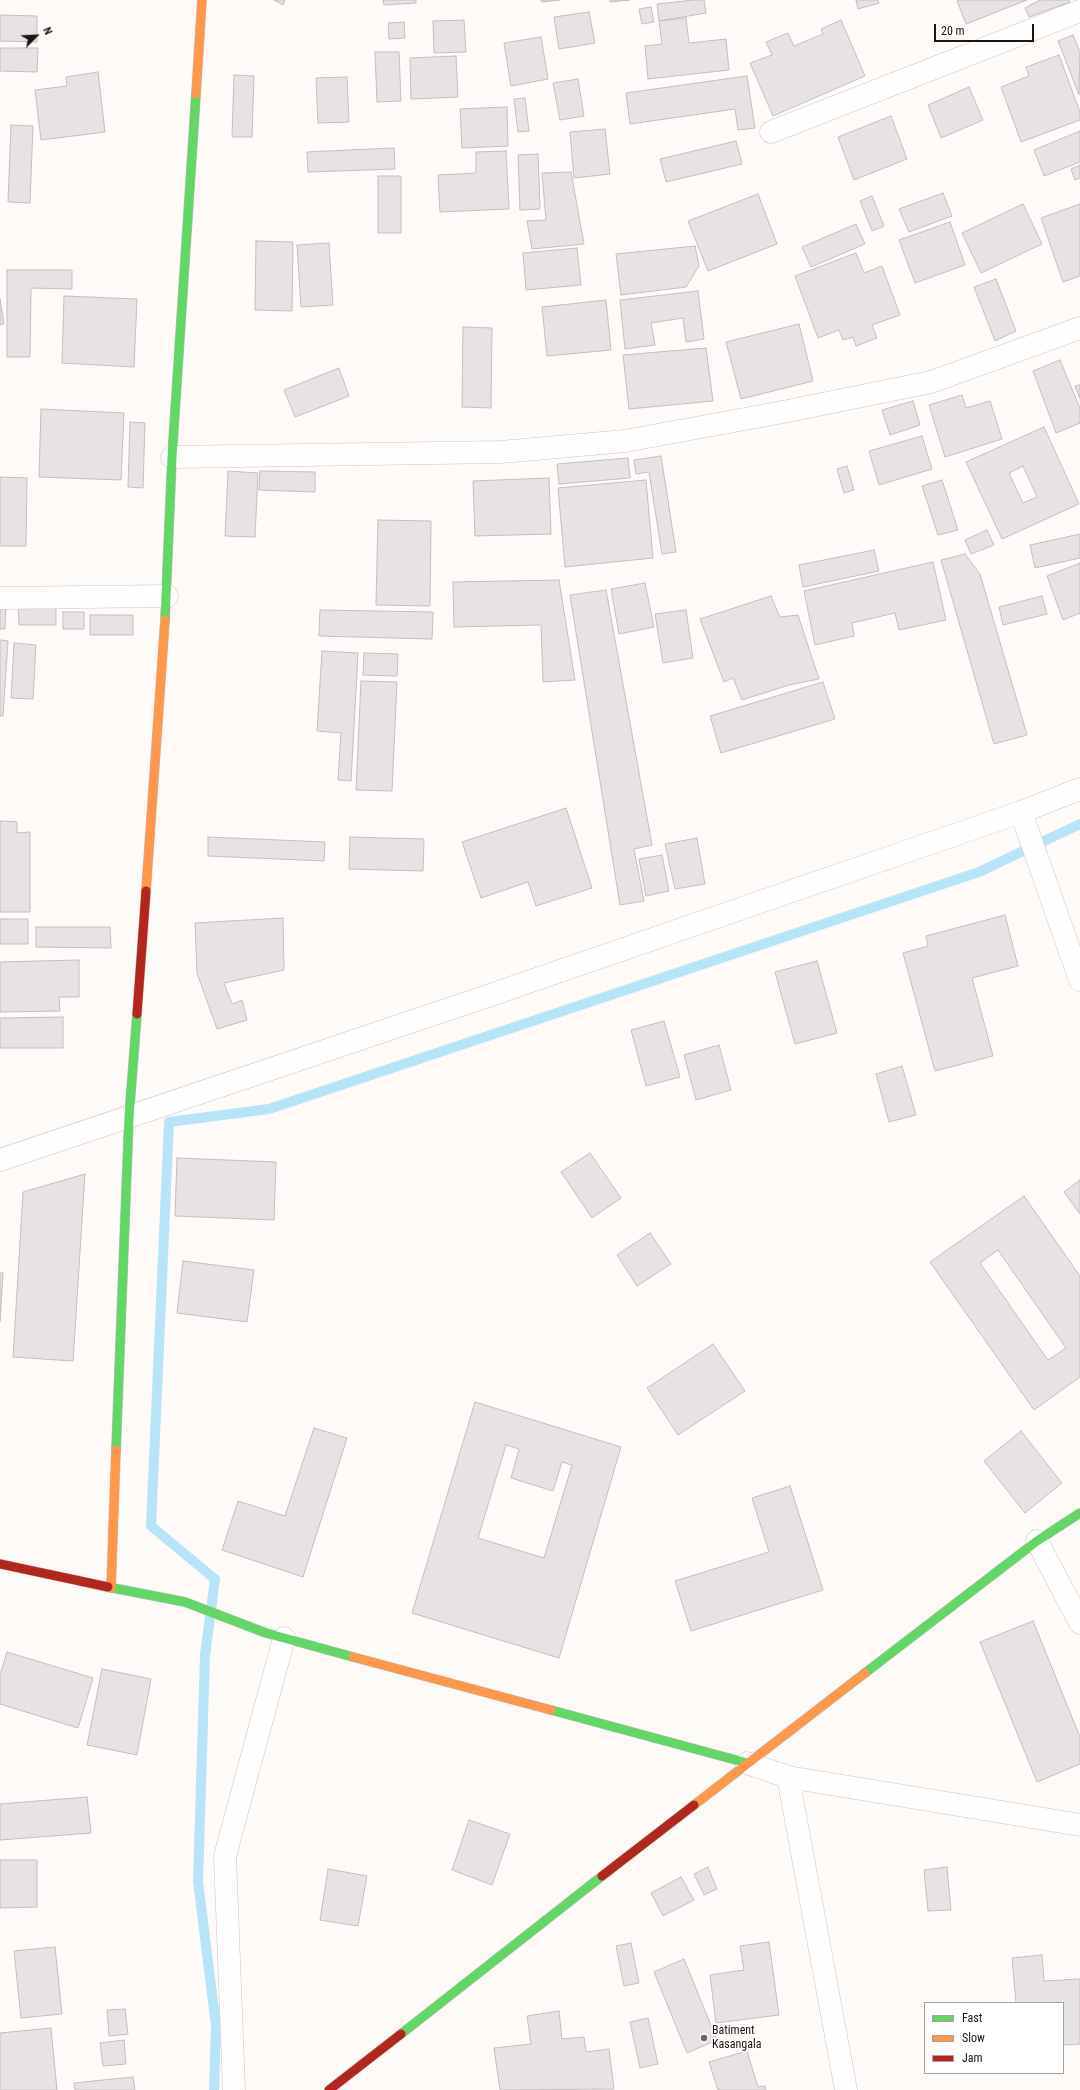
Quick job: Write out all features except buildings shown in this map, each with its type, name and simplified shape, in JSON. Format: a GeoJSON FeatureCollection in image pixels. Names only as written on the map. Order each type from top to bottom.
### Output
{"type":"FeatureCollection","features":[{"type":"Feature","properties":{"kind":"street"},"geometry":{"type":"LineString","coordinates":[[111,1588],[129,1117],[167,596],[172,457],[202,0]]}},
{"type":"Feature","properties":{"kind":"street"},"geometry":{"type":"LineString","coordinates":[[771,132],[1080,11]]}},
{"type":"Feature","properties":{"kind":"street"},"geometry":{"type":"LineString","coordinates":[[172,457],[501,452],[625,441],[783,412],[930,382],[1080,328]]}},
{"type":"Feature","properties":{"kind":"street"},"geometry":{"type":"LineString","coordinates":[[0,598],[167,596]]}},
{"type":"Feature","properties":{"kind":"street"},"geometry":{"type":"LineString","coordinates":[[0,1160],[479,999],[1021,812],[1080,789]]}},
{"type":"Feature","properties":{"kind":"street"},"geometry":{"type":"LineString","coordinates":[[1021,812],[1036,849],[1080,980]]}},
{"type":"Feature","properties":{"kind":"street"},"geometry":{"type":"LineString","coordinates":[[329,2090],[747,1763],[1037,1541],[1080,1514]]}},
{"type":"Feature","properties":{"kind":"street"},"geometry":{"type":"LineString","coordinates":[[1037,1541],[1080,1623]]}},
{"type":"Feature","properties":{"kind":"street"},"geometry":{"type":"LineString","coordinates":[[0,1564],[185,1602],[275,1635],[747,1763],[788,1777],[1080,1825]]}},
{"type":"Feature","properties":{"kind":"street"},"geometry":{"type":"LineString","coordinates":[[234,2090],[225,1856],[275,1635]]}},
{"type":"Feature","properties":{"kind":"street"},"geometry":{"type":"LineString","coordinates":[[788,1777],[846,2090]]}},
{"type":"Feature","properties":{"kind":"waterway"},"geometry":{"type":"LineString","coordinates":[[214,2090],[216,2026],[198,1881],[205,1655],[215,1579],[151,1526],[169,1122],[269,1109],[979,872],[1080,824]]}},
{"type":"Feature","properties":{"kind":"traffic: fast"},"geometry":{"type":"LineString","coordinates":[[165,620],[172,457],[196,94]]}},
{"type":"Feature","properties":{"kind":"traffic: fast"},"geometry":{"type":"LineString","coordinates":[[116,1450],[129,1117],[137,1014]]}},
{"type":"Feature","properties":{"kind":"traffic: fast"},"geometry":{"type":"LineString","coordinates":[[865,1673],[1037,1541],[1080,1513]]}},
{"type":"Feature","properties":{"kind":"traffic: fast"},"geometry":{"type":"LineString","coordinates":[[108,1587],[185,1602],[266,1633],[353,1657]]}},
{"type":"Feature","properties":{"kind":"traffic: fast"},"geometry":{"type":"LineString","coordinates":[[551,1710],[747,1763]]}},
{"type":"Feature","properties":{"kind":"traffic: fast"},"geometry":{"type":"LineString","coordinates":[[401,2034],[602,1876]]}},
{"type":"Feature","properties":{"kind":"traffic: slow"},"geometry":{"type":"LineString","coordinates":[[196,94],[202,0]]}},
{"type":"Feature","properties":{"kind":"traffic: slow"},"geometry":{"type":"LineString","coordinates":[[146,891],[165,620]]}},
{"type":"Feature","properties":{"kind":"traffic: slow"},"geometry":{"type":"LineString","coordinates":[[111,1588],[116,1450]]}},
{"type":"Feature","properties":{"kind":"traffic: slow"},"geometry":{"type":"LineString","coordinates":[[353,1657],[551,1710]]}},
{"type":"Feature","properties":{"kind":"traffic: slow"},"geometry":{"type":"LineString","coordinates":[[694,1805],[865,1673]]}},
{"type":"Feature","properties":{"kind":"traffic: jam"},"geometry":{"type":"LineString","coordinates":[[137,1014],[146,891]]}},
{"type":"Feature","properties":{"kind":"traffic: jam"},"geometry":{"type":"LineString","coordinates":[[0,1564],[108,1587]]}},
{"type":"Feature","properties":{"kind":"traffic: jam"},"geometry":{"type":"LineString","coordinates":[[602,1876],[694,1805]]}},
{"type":"Feature","properties":{"kind":"traffic: jam"},"geometry":{"type":"LineString","coordinates":[[329,2090],[401,2034]]}},
{"type":"Feature","properties":{"kind":"place","name":"Batiment Kasangala"},"geometry":{"type":"Point","coordinates":[704,2038]}}]}
